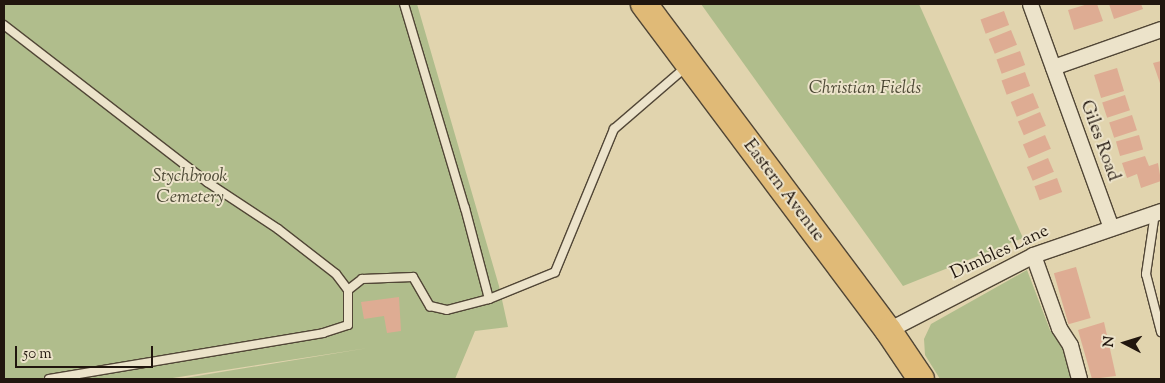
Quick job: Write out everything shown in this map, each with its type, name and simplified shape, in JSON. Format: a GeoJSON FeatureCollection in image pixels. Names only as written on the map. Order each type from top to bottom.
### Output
{"type":"FeatureCollection","features":[{"type":"Feature","properties":{"kind":"highway","name":"Eastern Avenue"},"geometry":{"type":"LineString","coordinates":[[644,4],[888,330],[921,379]]}},
{"type":"Feature","properties":{"kind":"street","name":"Giles Road"},"geometry":{"type":"LineString","coordinates":[[1030,4],[1111,228]]}},
{"type":"Feature","properties":{"kind":"street"},"geometry":{"type":"LineString","coordinates":[[1053,67],[1161,29]]}},
{"type":"Feature","properties":{"kind":"street","name":"Dimbles Lane"},"geometry":{"type":"LineString","coordinates":[[888,330],[1033,255],[1158,212]]}},
{"type":"Feature","properties":{"kind":"street"},"geometry":{"type":"LineString","coordinates":[[1033,255],[1059,328],[1070,345],[1079,379]]}},
{"type":"Feature","properties":{"kind":"lane"},"geometry":{"type":"LineString","coordinates":[[404,4],[465,208],[489,299]]}},
{"type":"Feature","properties":{"kind":"lane"},"geometry":{"type":"LineString","coordinates":[[4,25],[207,182],[278,229],[336,274],[348,290],[348,325],[323,334],[49,379]]}},
{"type":"Feature","properties":{"kind":"lane"},"geometry":{"type":"LineString","coordinates":[[348,290],[362,279],[413,276],[430,306],[447,310],[489,299],[555,272],[614,129],[688,65]]}},
{"type":"Feature","properties":{"kind":"lane"},"geometry":{"type":"LineString","coordinates":[[1158,212],[1146,274],[1161,332]]}},
{"type":"Feature","properties":{"kind":"green space","name":"Stychbrook Cemetery"},"geometry":{"type":"Polygon","coordinates":[[[4,4],[417,4],[499,286],[508,327],[475,331],[455,379],[179,379],[368,348],[166,379],[4,379],[4,4]]]}},
{"type":"Feature","properties":{"kind":"green space","name":"Christian Fields"},"geometry":{"type":"Polygon","coordinates":[[[701,4],[919,4],[1023,238],[903,286],[701,4]]]}},
{"type":"Feature","properties":{"kind":"green space"},"geometry":{"type":"Polygon","coordinates":[[[1027,270],[1050,330],[1066,349],[1074,379],[940,379],[925,355],[924,339],[931,324],[1027,270]]]}},
{"type":"Feature","properties":{"kind":"building"},"geometry":{"type":"Polygon","coordinates":[[[1088,4],[1097,4],[1103,21],[1074,30],[1068,10],[1088,4]]]}},
{"type":"Feature","properties":{"kind":"building"},"geometry":{"type":"Polygon","coordinates":[[[1109,4],[1141,4],[1143,9],[1114,19],[1109,4]]]}},
{"type":"Feature","properties":{"kind":"building"},"geometry":{"type":"Polygon","coordinates":[[[1004,11],[1009,25],[986,34],[981,20],[1004,11]]]}},
{"type":"Feature","properties":{"kind":"building"},"geometry":{"type":"Polygon","coordinates":[[[1011,30],[1017,45],[995,54],[989,39],[1011,30]]]}},
{"type":"Feature","properties":{"kind":"building"},"geometry":{"type":"Polygon","coordinates":[[[1020,51],[1025,65],[1002,74],[997,60],[1020,51]]]}},
{"type":"Feature","properties":{"kind":"building"},"geometry":{"type":"Polygon","coordinates":[[[1161,61],[1161,86],[1153,63],[1161,61]]]}},
{"type":"Feature","properties":{"kind":"building"},"geometry":{"type":"Polygon","coordinates":[[[1117,68],[1124,91],[1101,98],[1094,75],[1117,68]]]}},
{"type":"Feature","properties":{"kind":"building"},"geometry":{"type":"Polygon","coordinates":[[[1025,72],[1030,86],[1007,95],[1002,81],[1025,72]]]}},
{"type":"Feature","properties":{"kind":"building"},"geometry":{"type":"Polygon","coordinates":[[[1033,93],[1039,108],[1017,117],[1011,102],[1033,93]]]}},
{"type":"Feature","properties":{"kind":"building"},"geometry":{"type":"Polygon","coordinates":[[[1125,95],[1130,110],[1107,118],[1102,102],[1125,95]]]}},
{"type":"Feature","properties":{"kind":"building"},"geometry":{"type":"Polygon","coordinates":[[[1040,112],[1046,126],[1024,135],[1018,121],[1040,112]]]}},
{"type":"Feature","properties":{"kind":"building"},"geometry":{"type":"Polygon","coordinates":[[[1132,115],[1137,130],[1114,138],[1109,122],[1132,115]]]}},
{"type":"Feature","properties":{"kind":"building"},"geometry":{"type":"Polygon","coordinates":[[[1045,135],[1051,149],[1029,158],[1023,144],[1045,135]]]}},
{"type":"Feature","properties":{"kind":"building"},"geometry":{"type":"Polygon","coordinates":[[[1139,135],[1143,149],[1120,156],[1116,142],[1139,135]]]}},
{"type":"Feature","properties":{"kind":"building"},"geometry":{"type":"Polygon","coordinates":[[[1145,156],[1149,166],[1158,163],[1161,181],[1141,188],[1137,174],[1127,178],[1122,163],[1145,156]]]}},
{"type":"Feature","properties":{"kind":"building"},"geometry":{"type":"Polygon","coordinates":[[[1048,158],[1054,172],[1033,181],[1027,167],[1048,158]]]}},
{"type":"Feature","properties":{"kind":"building"},"geometry":{"type":"Polygon","coordinates":[[[1057,178],[1062,192],[1040,200],[1034,186],[1057,178]]]}},
{"type":"Feature","properties":{"kind":"building"},"geometry":{"type":"Polygon","coordinates":[[[1076,267],[1091,318],[1068,324],[1054,273],[1076,267]]]}},
{"type":"Feature","properties":{"kind":"building"},"geometry":{"type":"Polygon","coordinates":[[[399,297],[401,331],[387,333],[384,316],[364,319],[361,302],[399,297]]]}},
{"type":"Feature","properties":{"kind":"building"},"geometry":{"type":"Polygon","coordinates":[[[1104,322],[1116,376],[1092,379],[1078,330],[1104,322]]]}}]}
